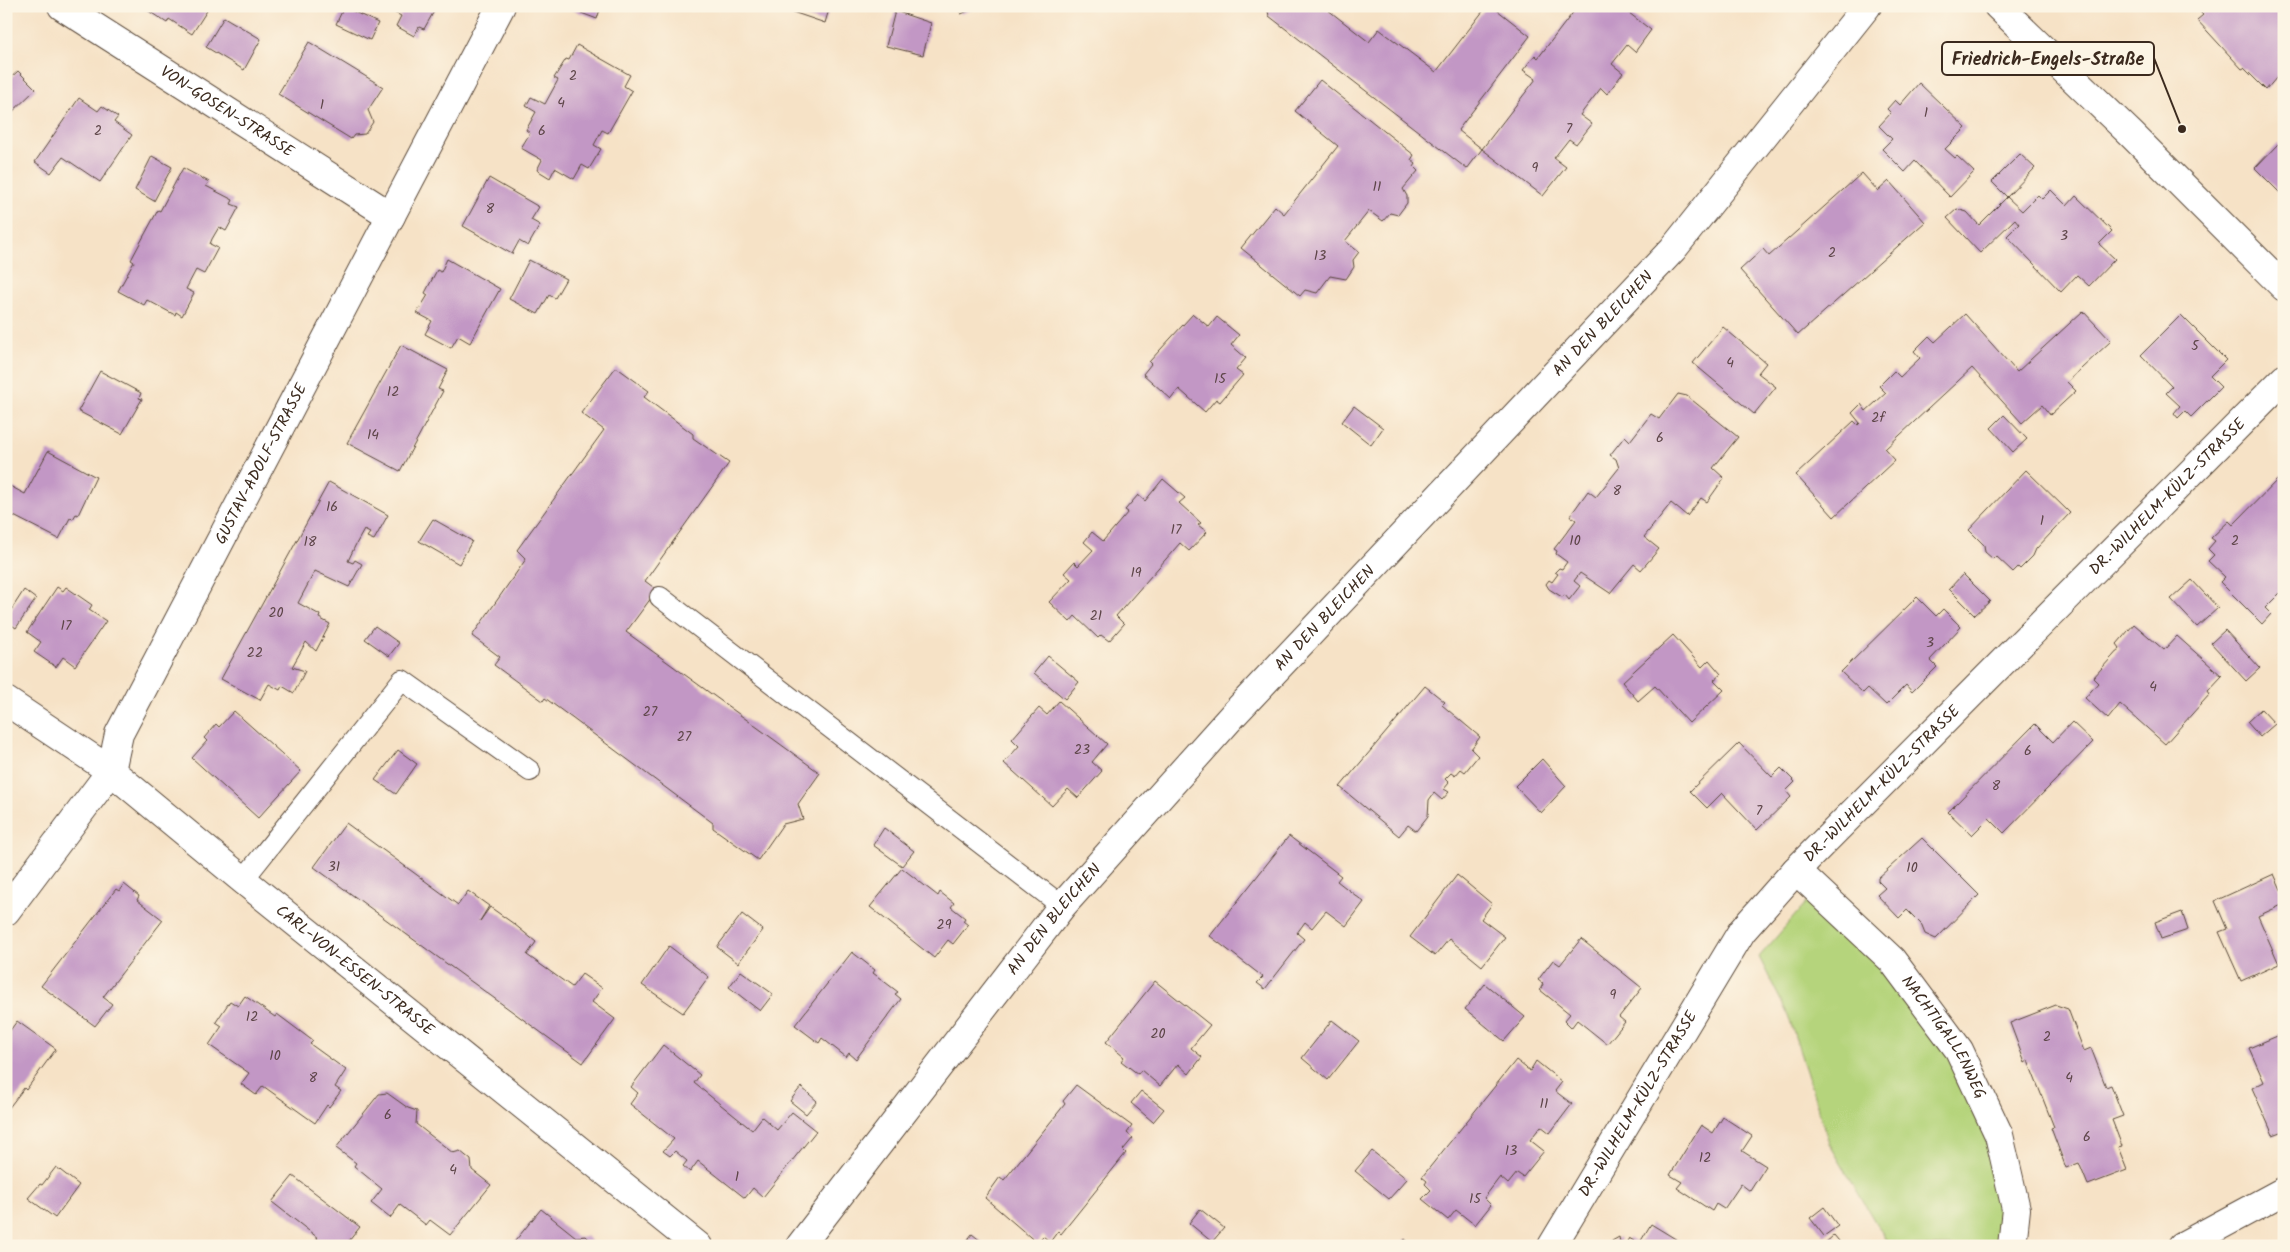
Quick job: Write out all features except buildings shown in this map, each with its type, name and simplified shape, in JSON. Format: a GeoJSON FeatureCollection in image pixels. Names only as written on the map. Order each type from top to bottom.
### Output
{"type":"FeatureCollection","features":[{"type":"Feature","properties":{"kind":"street","name":"VON-GOSEN-STRASSE"},"geometry":{"type":"LineString","coordinates":[[62,6],[392,216]]}},
{"type":"Feature","properties":{"kind":"street","name":"GUSTAV-ADOLF-STRASSE"},"geometry":{"type":"LineString","coordinates":[[6,911],[111,772],[119,734],[501,6]]}},
{"type":"Feature","properties":{"kind":"street","name":"AN DEN BLEICHEN"},"geometry":{"type":"LineString","coordinates":[[800,1246],[1062,906],[1241,707],[1674,249],[1867,6]]}},
{"type":"Feature","properties":{"kind":"street"},"geometry":{"type":"LineString","coordinates":[[1998,6],[2132,136],[2284,288]]}},
{"type":"Feature","properties":{"kind":"street","name":"DR.-WILHELM-KÜLZ-STRASSE"},"geometry":{"type":"LineString","coordinates":[[1552,1246],[1742,931],[1796,870],[2284,378]]}},
{"type":"Feature","properties":{"kind":"street","name":"CARL-VON-ESSEN-STRASSE"},"geometry":{"type":"LineString","coordinates":[[6,701],[111,772],[242,880],[698,1246]]}},
{"type":"Feature","properties":{"kind":"street","name":"NACHTIGALLENWEG"},"geometry":{"type":"LineString","coordinates":[[1796,870],[1892,960],[1959,1050],[1999,1135],[2016,1210],[2012,1246]]}},
{"type":"Feature","properties":{"kind":"street"},"geometry":{"type":"LineString","coordinates":[[2182,1246],[2284,1191]]}},
{"type":"Feature","properties":{"kind":"lane"},"geometry":{"type":"LineString","coordinates":[[660,597],[1062,906]]}},
{"type":"Feature","properties":{"kind":"lane"},"geometry":{"type":"LineString","coordinates":[[242,880],[402,680],[530,771]]}},
{"type":"Feature","properties":{"kind":"green space"},"geometry":{"type":"Polygon","coordinates":[[[1812,896],[1888,962],[1955,1052],[1995,1135],[2007,1246],[1892,1246],[1878,1227],[1829,1143],[1788,1015],[1759,957],[1812,896]]]}},
{"type":"Feature","properties":{"kind":"place","name":"Friedrich-Engels-Straße"},"geometry":{"type":"Point","coordinates":[2182,129]}}]}
